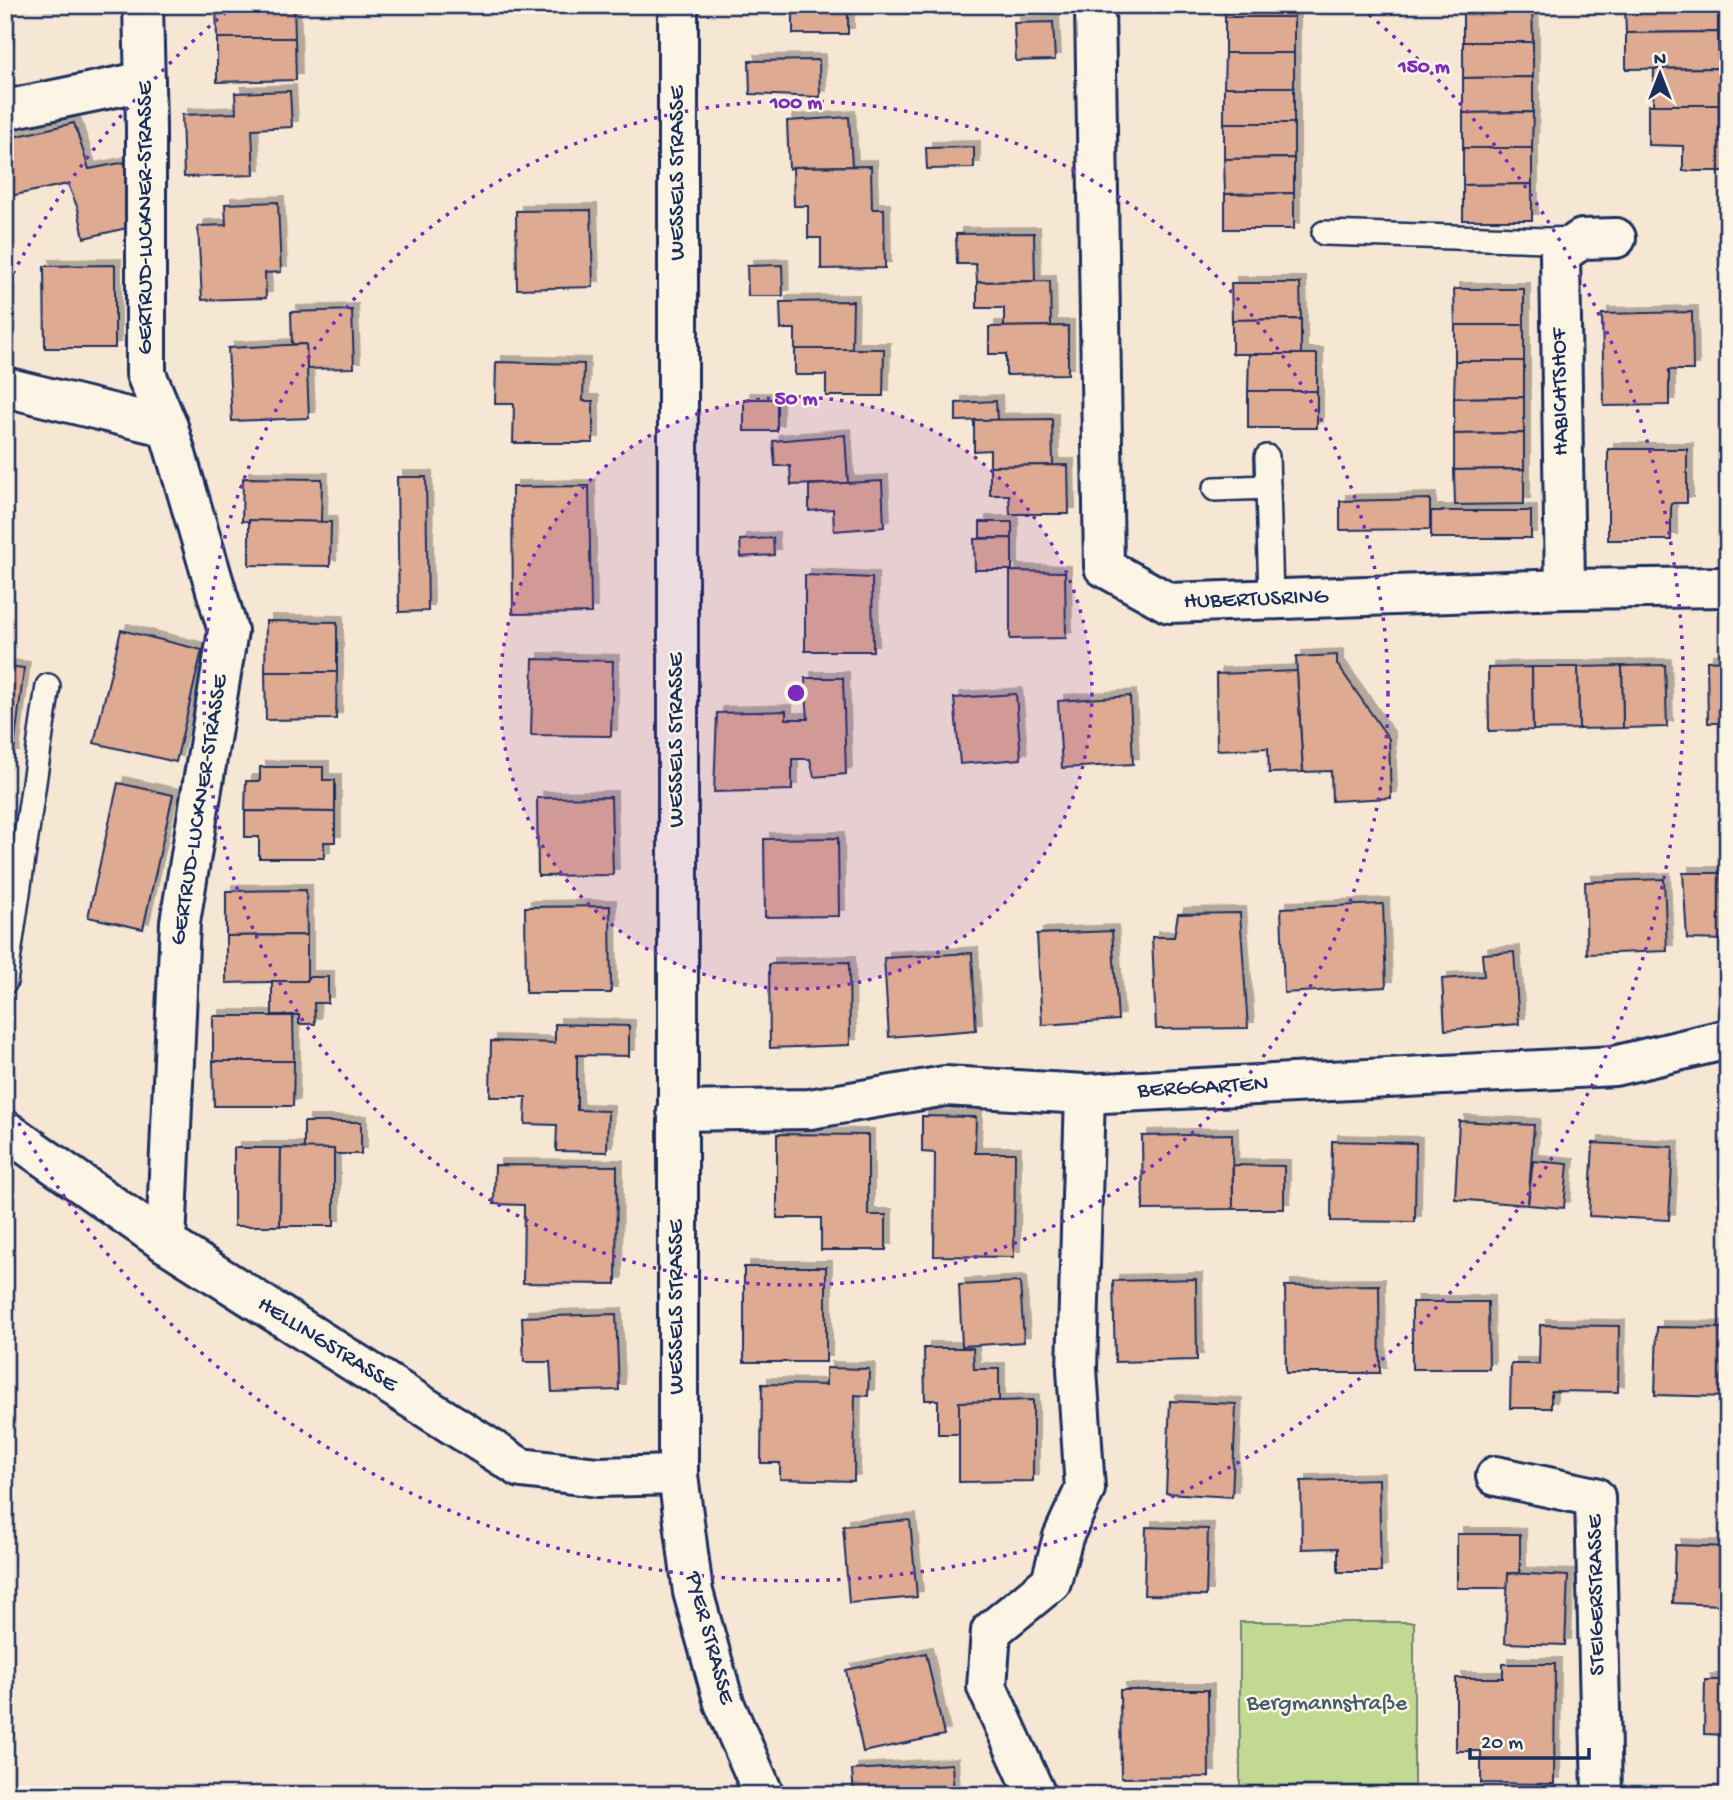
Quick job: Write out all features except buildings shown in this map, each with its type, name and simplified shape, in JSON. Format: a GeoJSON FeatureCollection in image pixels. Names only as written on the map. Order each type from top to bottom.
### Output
{"type":"FeatureCollection","features":[{"type":"Feature","properties":{"kind":"street","name":"GERTRUD-LUCKNER-STRASSE"},"geometry":{"type":"LineString","coordinates":[[144,5],[146,374],[168,427],[228,631],[180,922],[166,1243]]}},
{"type":"Feature","properties":{"kind":"street","name":"WESSELS STRASSE"},"geometry":{"type":"LineString","coordinates":[[678,5],[678,1475]]}},
{"type":"Feature","properties":{"kind":"street","name":"HUBERTUSRING"},"geometry":{"type":"LineString","coordinates":[[1095,5],[1104,567],[1169,603],[1565,589],[1728,587]]}},
{"type":"Feature","properties":{"kind":"street"},"geometry":{"type":"LineString","coordinates":[[5,110],[145,81]]}},
{"type":"Feature","properties":{"kind":"street","name":"HABICHTSHOF"},"geometry":{"type":"LineString","coordinates":[[1565,589],[1560,254],[1599,239]]}},
{"type":"Feature","properties":{"kind":"street"},"geometry":{"type":"LineString","coordinates":[[5,387],[168,427]]}},
{"type":"Feature","properties":{"kind":"street","name":"BERGGARTEN"},"geometry":{"type":"LineString","coordinates":[[677,1111],[810,1109],[945,1086],[1085,1094],[1614,1066],[1728,1039]]}},
{"type":"Feature","properties":{"kind":"street"},"geometry":{"type":"LineString","coordinates":[[1036,1795],[987,1687],[991,1631],[1051,1582],[1063,1537],[1085,1489],[1077,1369],[1085,1094]]}},
{"type":"Feature","properties":{"kind":"street","name":"HELLINGSTRASSE"},"geometry":{"type":"LineString","coordinates":[[5,1130],[166,1243],[521,1468],[598,1477],[678,1475]]}},
{"type":"Feature","properties":{"kind":"street","name":"PYER STRASSE"},"geometry":{"type":"LineString","coordinates":[[678,1475],[693,1592],[724,1703],[764,1795]]}},
{"type":"Feature","properties":{"kind":"street","name":"STEIGERSTRASSE"},"geometry":{"type":"LineString","coordinates":[[1496,1476],[1595,1497],[1602,1795]]}},
{"type":"Feature","properties":{"kind":"lane"},"geometry":{"type":"LineString","coordinates":[[1324,233],[1548,240],[1599,239]]}},
{"type":"Feature","properties":{"kind":"lane"},"geometry":{"type":"LineString","coordinates":[[1267,457],[1272,599]]}},
{"type":"Feature","properties":{"kind":"lane"},"geometry":{"type":"LineString","coordinates":[[1214,489],[1268,488]]}},
{"type":"Feature","properties":{"kind":"lane"},"geometry":{"type":"LineString","coordinates":[[5,982],[48,686]]}},
{"type":"Feature","properties":{"kind":"green space","name":"Bergmannstraße"},"geometry":{"type":"Polygon","coordinates":[[[1240,1622],[1414,1622],[1414,1786],[1240,1786],[1240,1622]]]}}]}
